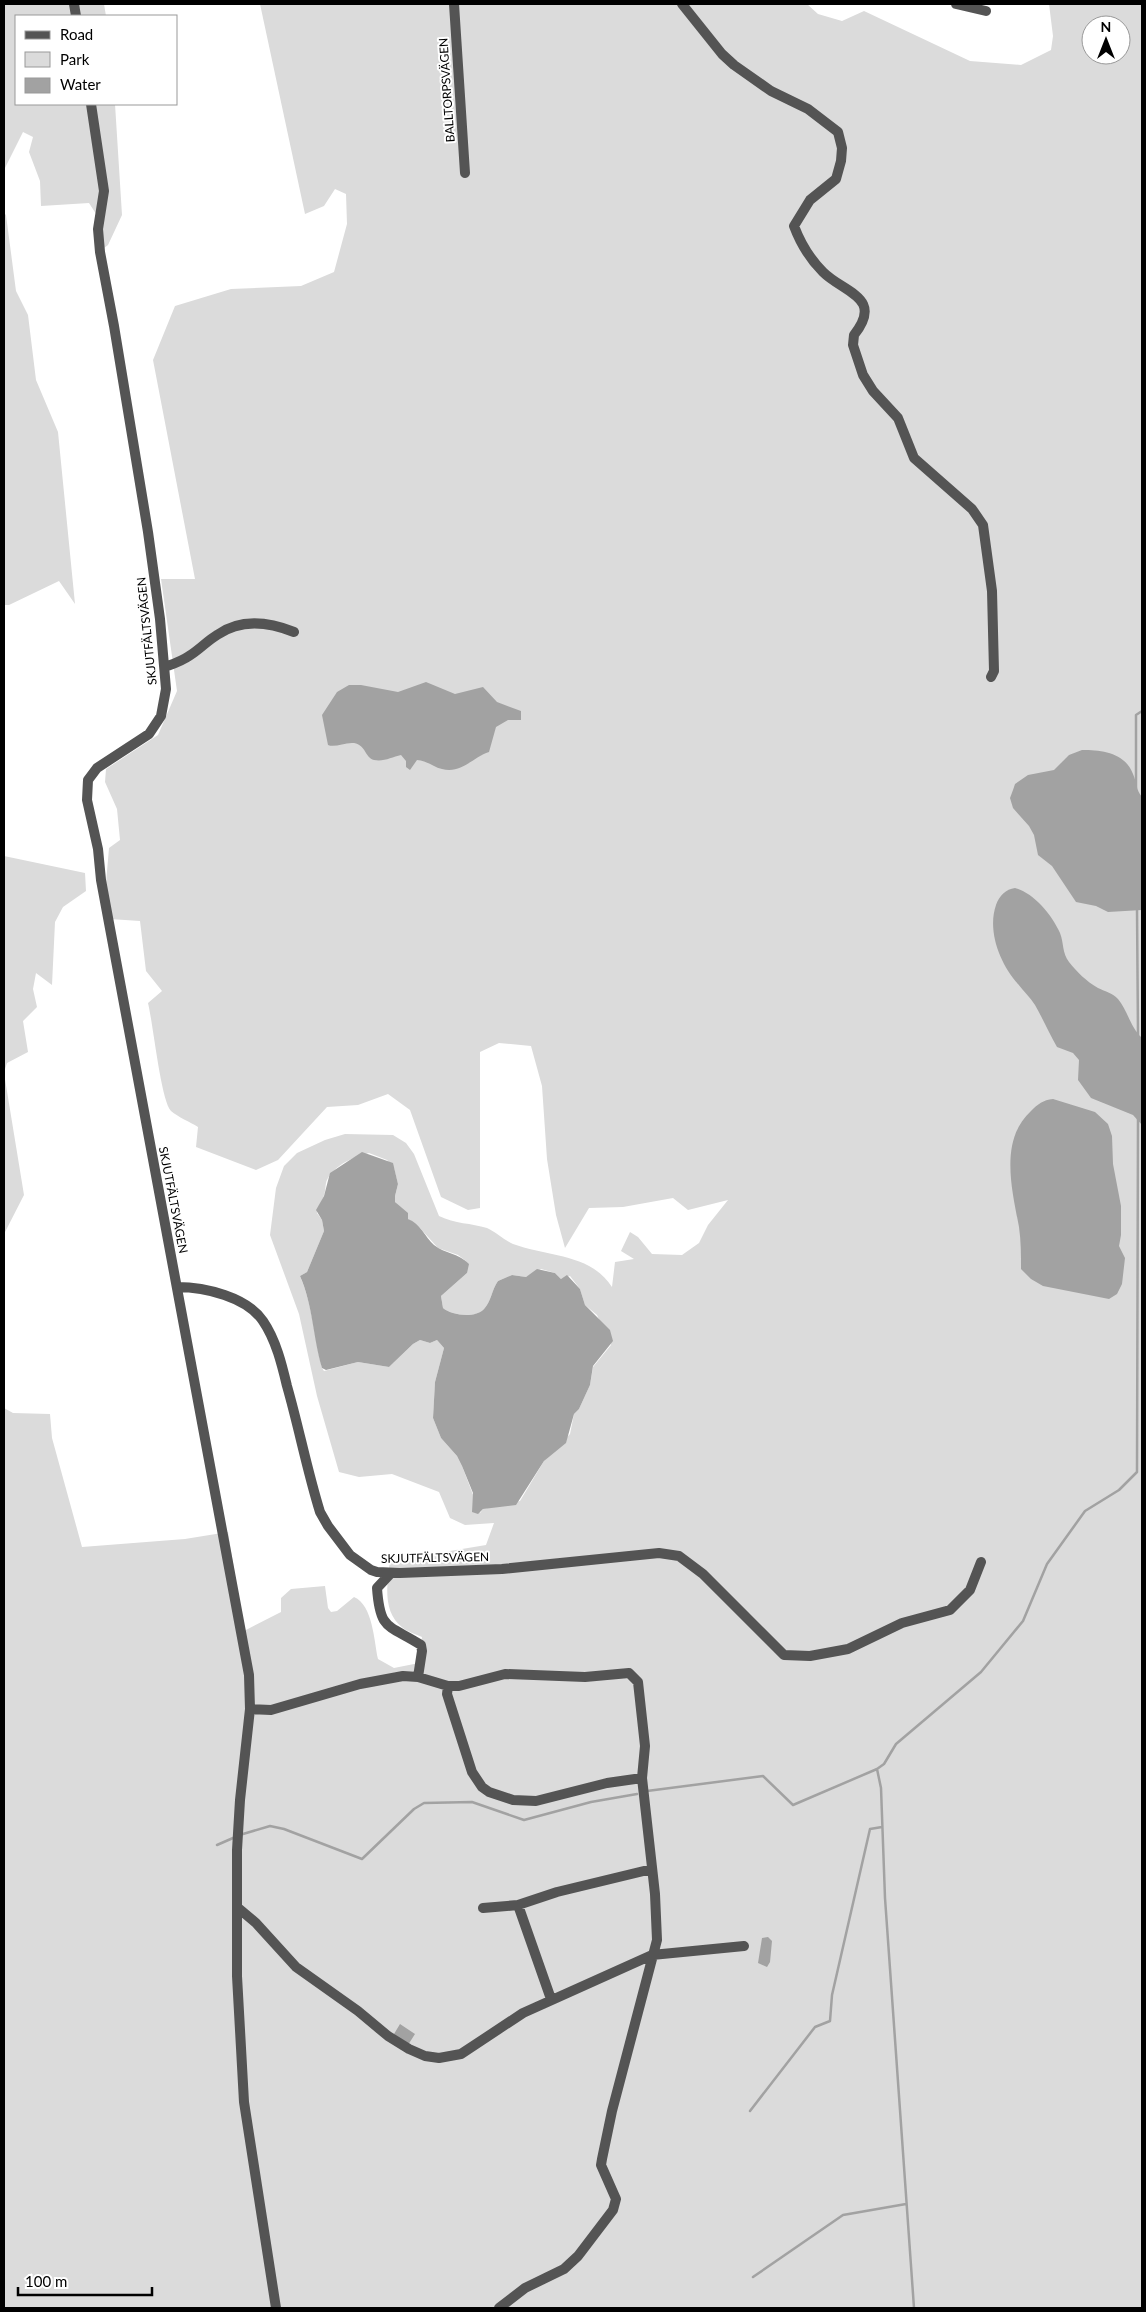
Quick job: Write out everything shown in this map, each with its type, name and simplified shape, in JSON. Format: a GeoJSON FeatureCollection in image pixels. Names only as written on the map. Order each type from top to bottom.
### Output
{"type":"FeatureCollection","features":[{"type":"Feature","properties":{"kind":"street","name":"BALLTORPSVÄGEN"},"geometry":{"type":"LineString","coordinates":[[454,4],[465,174]]}},
{"type":"Feature","properties":{"kind":"street"},"geometry":{"type":"LineString","coordinates":[[682,4],[722,54],[734,65],[771,91],[808,109],[838,132],[841,155],[836,179],[810,200],[794,226],[798,237],[823,272],[858,296],[863,302],[864,316],[861,326],[854,335],[853,345],[862,375],[898,418],[914,458],[972,509],[983,525],[992,591],[994,671],[991,677]]}},
{"type":"Feature","properties":{"kind":"street"},"geometry":{"type":"LineString","coordinates":[[956,4],[986,11]]}},
{"type":"Feature","properties":{"kind":"street","name":"SKJUTFÄLTSVÄGEN"},"geometry":{"type":"LineString","coordinates":[[91,105],[103,178],[103,202],[98,229],[100,252],[113,317],[148,532],[165,667],[164,702],[161,716],[155,726],[142,740],[97,768],[91,774],[86,788],[98,849],[104,896],[177,1287],[209,1291],[237,1300],[263,1320],[271,1335],[283,1371],[320,1512],[328,1526],[356,1561],[370,1570],[390,1573],[502,1569],[653,1554],[679,1556],[703,1574],[784,1654],[794,1656],[848,1649],[902,1623],[950,1610],[970,1590],[981,1562]]}},
{"type":"Feature","properties":{"kind":"street"},"geometry":{"type":"LineString","coordinates":[[165,667],[189,656],[218,634],[234,626],[257,622],[278,626],[294,632]]}},
{"type":"Feature","properties":{"kind":"street"},"geometry":{"type":"LineString","coordinates":[[177,1287],[247,1660],[250,1709],[240,1800],[237,1907],[240,2064],[276,2308]]}},
{"type":"Feature","properties":{"kind":"street"},"geometry":{"type":"LineString","coordinates":[[390,1573],[377,1588],[382,1620],[387,1627],[421,1644],[422,1651],[418,1677]]}},
{"type":"Feature","properties":{"kind":"street"},"geometry":{"type":"LineString","coordinates":[[250,1709],[271,1710],[360,1684],[403,1676],[418,1677],[448,1686],[459,1686],[505,1674],[585,1676],[629,1673],[638,1682],[645,1746],[642,1778],[652,1869],[657,1940],[602,2159],[601,2166],[616,2199],[613,2210],[593,2238],[564,2269],[526,2288],[499,2308]]}},
{"type":"Feature","properties":{"kind":"street"},"geometry":{"type":"LineString","coordinates":[[448,1686],[447,1694],[472,1772],[482,1788],[489,1792],[513,1800],[536,1801],[607,1783],[642,1778]]}},
{"type":"Feature","properties":{"kind":"street"},"geometry":{"type":"LineString","coordinates":[[483,1908],[518,1905],[557,1892],[652,1869]]}},
{"type":"Feature","properties":{"kind":"street"},"geometry":{"type":"LineString","coordinates":[[518,1905],[551,1999]]}},
{"type":"Feature","properties":{"kind":"street"},"geometry":{"type":"LineString","coordinates":[[237,1907],[256,1922],[296,1967],[313,1981],[358,2011],[388,2036],[424,2056],[439,2058],[461,2054],[517,2017],[551,1999],[600,1980],[652,1955],[744,1946]]}},
{"type":"Feature","properties":{"kind":"green space"},"geometry":{"type":"Polygon","coordinates":[[[4,4],[104,4],[106,15],[15,15],[15,105],[115,105],[122,215],[108,245],[104,248],[100,220],[89,203],[41,206],[40,181],[29,152],[33,137],[23,132],[4,170],[4,4]]]}},
{"type":"Feature","properties":{"kind":"green space"},"geometry":{"type":"Polygon","coordinates":[[[260,4],[807,4],[818,14],[842,21],[864,11],[970,61],[1021,65],[1051,50],[1053,36],[1049,4],[1142,4],[1142,2308],[4,2308],[4,1408],[13,1413],[50,1414],[52,1438],[82,1547],[185,1539],[228,1532],[244,1631],[281,1612],[281,1598],[291,1589],[325,1586],[328,1608],[331,1612],[337,1611],[354,1597],[360,1601],[369,1615],[372,1624],[378,1659],[394,1668],[419,1663],[422,1637],[403,1628],[396,1621],[389,1606],[387,1588],[390,1561],[486,1545],[494,1523],[465,1525],[450,1518],[439,1492],[392,1474],[359,1477],[339,1472],[317,1396],[299,1314],[270,1235],[276,1188],[284,1166],[297,1153],[325,1140],[345,1134],[393,1135],[406,1143],[414,1154],[439,1216],[451,1221],[487,1228],[513,1244],[580,1262],[603,1276],[612,1287],[615,1262],[634,1259],[621,1251],[630,1232],[638,1237],[652,1254],[682,1255],[699,1243],[708,1225],[728,1200],[688,1210],[673,1198],[623,1207],[589,1208],[565,1248],[556,1215],[547,1159],[542,1086],[531,1046],[499,1043],[480,1052],[480,1208],[468,1210],[441,1197],[410,1110],[388,1094],[358,1105],[327,1107],[278,1160],[256,1170],[196,1147],[198,1127],[171,1111],[167,1104],[148,1003],[162,991],[146,971],[140,921],[110,919],[106,883],[109,848],[120,840],[117,809],[105,782],[106,769],[158,735],[177,691],[161,579],[195,579],[153,360],[175,306],[231,289],[301,286],[334,272],[347,224],[346,194],[335,189],[324,206],[305,214],[260,4]],[[369,1153],[351,1159],[340,1166],[327,1180],[325,1193],[318,1208],[317,1213],[322,1220],[324,1231],[307,1272],[300,1276],[311,1310],[322,1368],[324,1371],[358,1362],[389,1367],[413,1344],[420,1340],[430,1343],[437,1340],[444,1348],[435,1382],[433,1418],[441,1438],[457,1456],[480,1513],[483,1509],[520,1501],[544,1461],[570,1434],[574,1414],[579,1409],[590,1385],[593,1367],[611,1345],[597,1315],[585,1305],[580,1289],[570,1276],[561,1279],[555,1273],[541,1269],[526,1277],[512,1275],[498,1281],[484,1309],[475,1314],[452,1313],[443,1308],[441,1296],[467,1273],[466,1261],[458,1255],[438,1248],[420,1228],[408,1219],[395,1202],[398,1184],[394,1168],[387,1160],[369,1153]]]}},
{"type":"Feature","properties":{"kind":"green space"},"geometry":{"type":"Polygon","coordinates":[[[4,213],[6,215],[16,291],[28,315],[36,380],[58,432],[75,604],[59,581],[9,605],[4,605],[4,213]]]}},
{"type":"Feature","properties":{"kind":"green space"},"geometry":{"type":"Polygon","coordinates":[[[4,856],[85,873],[86,891],[63,907],[55,922],[52,985],[36,973],[33,989],[37,1007],[23,1021],[28,1052],[7,1063],[4,1072],[4,856]]]}},
{"type":"Feature","properties":{"kind":"green space"},"geometry":{"type":"Polygon","coordinates":[[[4,1073],[24,1195],[4,1234],[4,1073]]]}},
{"type":"Feature","properties":{"kind":"water"},"geometry":{"type":"Polygon","coordinates":[[[426,682],[455,694],[483,687],[497,702],[521,711],[521,720],[508,720],[496,727],[489,752],[461,767],[449,770],[417,760],[410,770],[406,767],[406,761],[401,755],[385,760],[374,760],[358,744],[328,745],[322,715],[337,692],[349,685],[361,685],[398,692],[426,682]]]}},
{"type":"Feature","properties":{"kind":"water"},"geometry":{"type":"Polygon","coordinates":[[[1082,750],[1105,752],[1125,761],[1133,774],[1142,797],[1142,910],[1108,912],[1096,906],[1076,902],[1052,866],[1038,855],[1034,835],[1029,826],[1013,808],[1010,798],[1015,784],[1028,775],[1054,770],[1069,755],[1082,750]]]}},
{"type":"Feature","properties":{"kind":"water"},"geometry":{"type":"Polygon","coordinates":[[[1015,888],[1029,895],[1042,906],[1060,933],[1065,955],[1069,962],[1090,982],[1118,999],[1142,1038],[1142,1125],[1133,1115],[1091,1098],[1078,1080],[1079,1060],[1073,1053],[1057,1047],[1035,1005],[1006,967],[994,936],[994,915],[996,905],[1001,896],[1006,891],[1015,888]]]}},
{"type":"Feature","properties":{"kind":"water"},"geometry":{"type":"Polygon","coordinates":[[[1053,1099],[1095,1112],[1108,1124],[1112,1136],[1113,1164],[1121,1206],[1119,1246],[1125,1258],[1122,1284],[1117,1294],[1109,1299],[1043,1286],[1031,1279],[1021,1269],[1020,1232],[1011,1182],[1011,1151],[1021,1123],[1038,1104],[1053,1099]]]}},
{"type":"Feature","properties":{"kind":"water"},"geometry":{"type":"Polygon","coordinates":[[[362,1152],[393,1163],[398,1184],[395,1202],[408,1213],[408,1219],[419,1227],[434,1245],[465,1260],[469,1264],[467,1273],[441,1296],[443,1308],[452,1313],[463,1315],[480,1312],[488,1303],[498,1281],[512,1275],[526,1277],[537,1269],[555,1273],[561,1279],[567,1275],[580,1289],[585,1305],[610,1330],[613,1341],[593,1366],[590,1385],[579,1409],[574,1414],[566,1443],[544,1461],[516,1505],[483,1509],[478,1514],[472,1512],[473,1493],[462,1466],[457,1456],[441,1438],[433,1418],[435,1382],[444,1348],[437,1340],[430,1343],[420,1340],[413,1344],[389,1367],[358,1362],[326,1370],[322,1368],[308,1298],[300,1276],[307,1272],[324,1231],[322,1220],[316,1210],[324,1196],[330,1173],[362,1152]]]}},
{"type":"Feature","properties":{"kind":"water"},"geometry":{"type":"Polygon","coordinates":[[[768,1937],[772,1941],[770,1962],[767,1967],[758,1963],[762,1938],[768,1937]]]}},
{"type":"Feature","properties":{"kind":"water"},"geometry":{"type":"Polygon","coordinates":[[[400,2024],[415,2034],[408,2045],[394,2034],[400,2024]]]}},
{"type":"Feature","properties":{"kind":"waterway"},"geometry":{"type":"LineString","coordinates":[[1136,788],[1136,715],[1142,711]]}},
{"type":"Feature","properties":{"kind":"waterway"},"geometry":{"type":"LineString","coordinates":[[1137,908],[1138,1035]]}},
{"type":"Feature","properties":{"kind":"waterway"},"geometry":{"type":"LineString","coordinates":[[914,2308],[885,1898],[881,1788],[877,1769],[884,1764],[896,1744],[981,1672],[1023,1621],[1047,1564],[1085,1511],[1119,1490],[1137,1472],[1138,1118]]}},
{"type":"Feature","properties":{"kind":"waterway"},"geometry":{"type":"LineString","coordinates":[[647,1791],[763,1776],[793,1805],[877,1769]]}},
{"type":"Feature","properties":{"kind":"waterway"},"geometry":{"type":"LineString","coordinates":[[243,1834],[270,1826],[284,1829],[362,1859],[414,1809],[424,1803],[472,1802],[524,1820],[591,1802],[637,1794]]}},
{"type":"Feature","properties":{"kind":"waterway"},"geometry":{"type":"LineString","coordinates":[[750,2111],[815,2027],[830,2021],[832,1995],[870,1829],[882,1827]]}},
{"type":"Feature","properties":{"kind":"waterway"},"geometry":{"type":"LineString","coordinates":[[217,1845],[233,1838]]}},
{"type":"Feature","properties":{"kind":"waterway"},"geometry":{"type":"LineString","coordinates":[[753,2277],[843,2215],[906,2204]]}}]}
